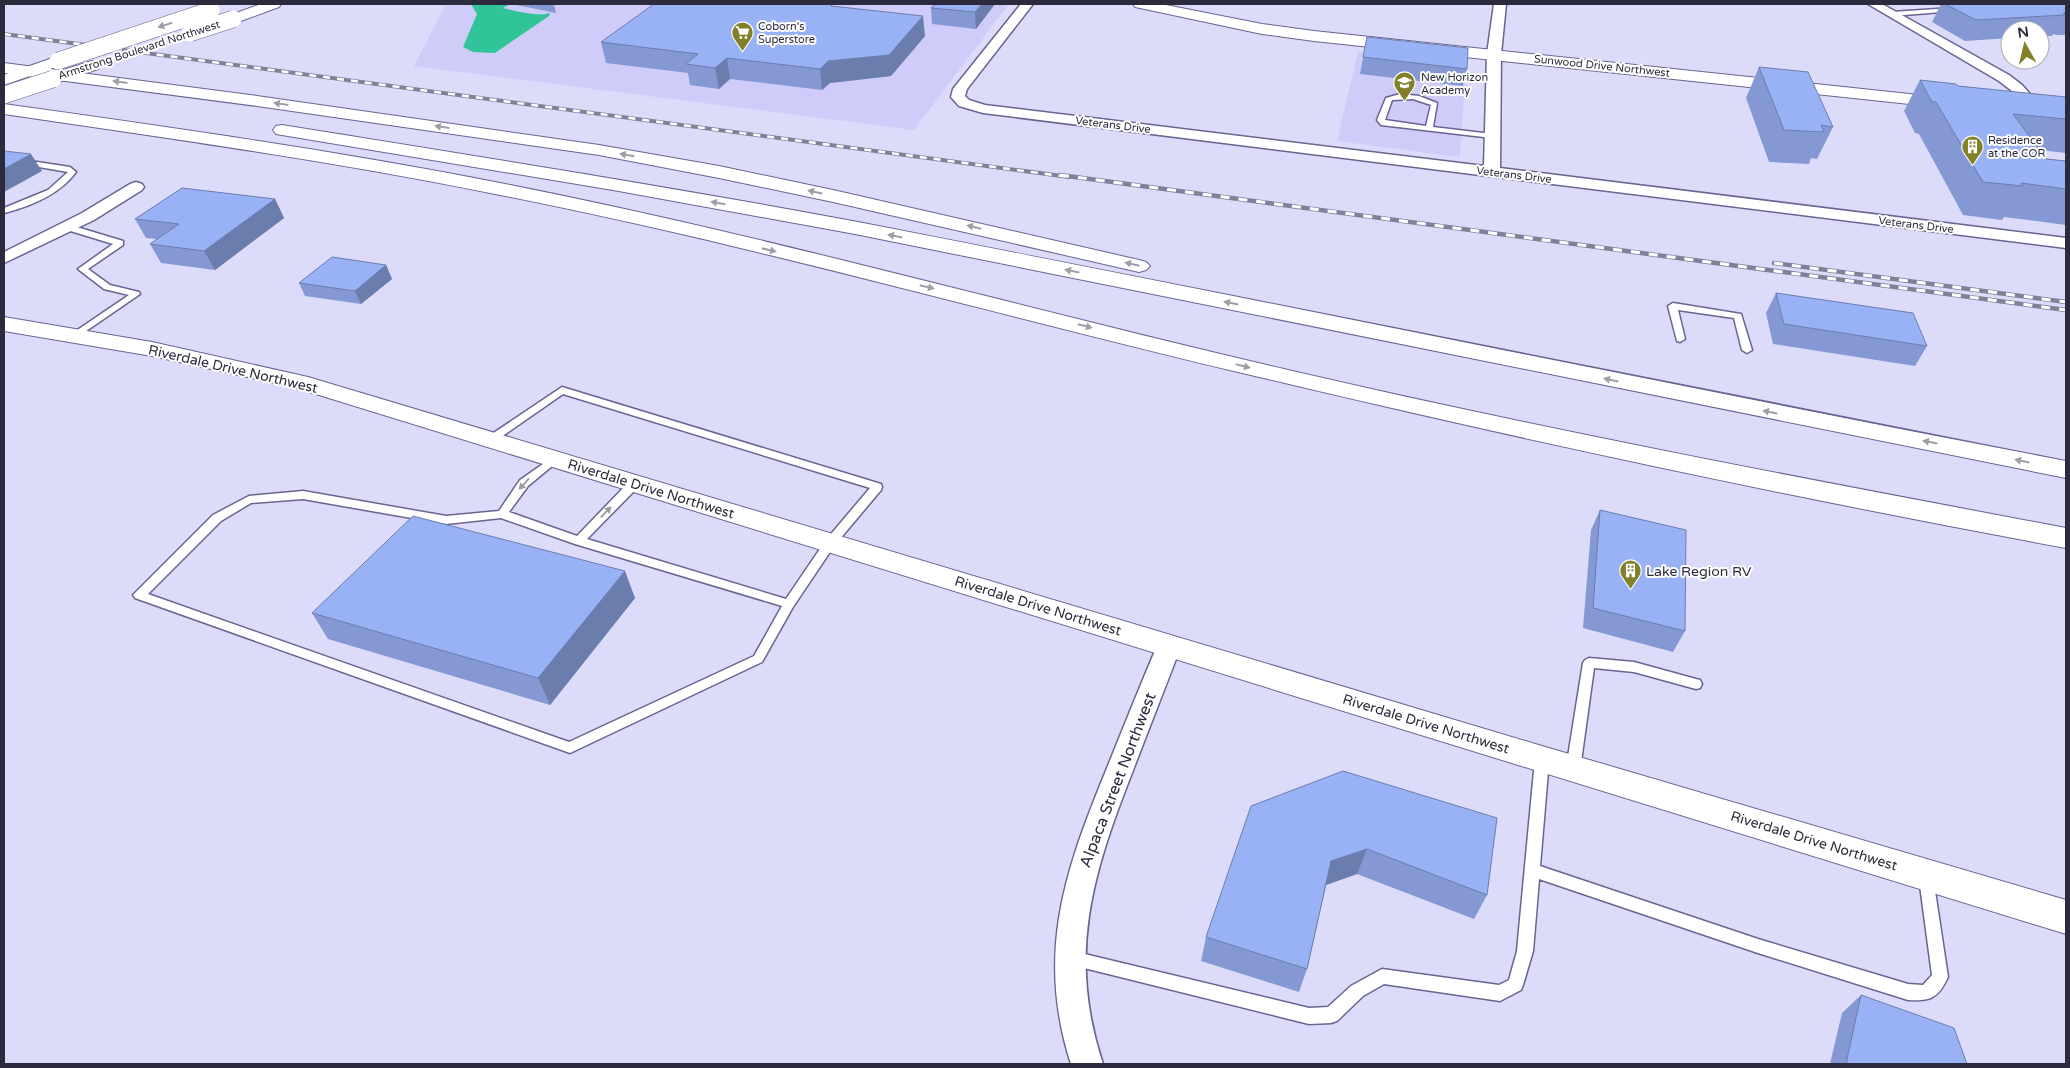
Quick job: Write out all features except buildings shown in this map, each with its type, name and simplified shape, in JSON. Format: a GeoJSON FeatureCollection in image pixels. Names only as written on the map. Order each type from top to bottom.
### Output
{"type":"FeatureCollection","features":[{"type":"Feature","properties":{"kind":"main road","name":"Armstrong Boulevard Northwest"},"geometry":{"type":"LineString","coordinates":[[4,95],[211,10],[231,11],[274,4]]}},
{"type":"Feature","properties":{"kind":"main road","name":"Sunwood Drive Northwest"},"geometry":{"type":"LineString","coordinates":[[1140,4],[1262,28],[1314,36],[1962,105]]}},
{"type":"Feature","properties":{"kind":"main road","name":"Armstrong Boulevard Northwest"},"geometry":{"type":"LineString","coordinates":[[176,38],[231,11]]}},
{"type":"Feature","properties":{"kind":"main road","name":"Armstrong Boulevard Northwest"},"geometry":{"type":"LineString","coordinates":[[59,72],[92,66],[111,60]]}},
{"type":"Feature","properties":{"kind":"main road"},"geometry":{"type":"LineString","coordinates":[[13,74],[59,72],[579,147],[710,170],[966,226],[1223,286],[1302,305],[1450,346]]}},
{"type":"Feature","properties":{"kind":"main road"},"geometry":{"type":"LineString","coordinates":[[4,90],[50,96]]}},
{"type":"Feature","properties":{"kind":"main road"},"geometry":{"type":"LineString","coordinates":[[4,109],[259,145],[392,168],[613,213],[1297,379],[1678,463],[2066,538]]}},
{"type":"Feature","properties":{"kind":"main road"},"geometry":{"type":"LineString","coordinates":[[2020,111],[2057,114]]}},
{"type":"Feature","properties":{"kind":"main road"},"geometry":{"type":"LineString","coordinates":[[4,118],[126,134],[333,167],[738,242]]}},
{"type":"Feature","properties":{"kind":"main road"},"geometry":{"type":"LineString","coordinates":[[266,128],[453,157],[806,219],[2066,470]]}},
{"type":"Feature","properties":{"kind":"main road","name":"Riverdale Drive Northwest"},"geometry":{"type":"LineString","coordinates":[[4,324],[76,335],[203,359],[300,382],[1542,760],[2066,916]]}},
{"type":"Feature","properties":{"kind":"street","name":"Veterans Drive"},"geometry":{"type":"LineString","coordinates":[[1027,4],[960,89],[958,97],[964,103],[983,109],[2066,243]]}},
{"type":"Feature","properties":{"kind":"street"},"geometry":{"type":"LineString","coordinates":[[1492,172],[1494,54],[1500,4]]}},
{"type":"Feature","properties":{"kind":"street"},"geometry":{"type":"LineString","coordinates":[[1874,4],[2004,78],[2017,88],[2040,113]]}},
{"type":"Feature","properties":{"kind":"street"},"geometry":{"type":"LineString","coordinates":[[4,258],[113,203],[136,187]]}},
{"type":"Feature","properties":{"kind":"street","name":"Alpaca Street Northwest"},"geometry":{"type":"LineString","coordinates":[[1088,1064],[1080,1046],[1071,993],[1071,957],[1076,907],[1083,868],[1095,832],[1169,646]]}},
{"type":"Feature","properties":{"kind":"lane"},"geometry":{"type":"LineString","coordinates":[[1892,14],[1957,10]]}},
{"type":"Feature","properties":{"kind":"lane"},"geometry":{"type":"LineString","coordinates":[[1429,128],[1435,104],[1429,100],[1398,96],[1388,98],[1381,120],[1384,123],[1492,136]]}},
{"type":"Feature","properties":{"kind":"lane"},"geometry":{"type":"LineString","coordinates":[[4,159],[70,169],[72,172],[55,188],[33,200],[4,211]]}},
{"type":"Feature","properties":{"kind":"lane"},"geometry":{"type":"LineString","coordinates":[[68,227],[120,243],[82,269],[107,287],[136,294],[76,335]]}},
{"type":"Feature","properties":{"kind":"lane"},"geometry":{"type":"LineString","coordinates":[[1680,339],[1673,306],[1738,316],[1747,350]]}},
{"type":"Feature","properties":{"kind":"lane"},"geometry":{"type":"LineString","coordinates":[[490,440],[562,390],[877,487],[830,543],[789,604],[758,659],[570,748],[139,595],[217,518],[249,500],[302,495],[446,520],[502,514],[579,541],[789,604]]}},
{"type":"Feature","properties":{"kind":"lane"},"geometry":{"type":"LineString","coordinates":[[502,514],[524,483],[553,460]]}},
{"type":"Feature","properties":{"kind":"lane"},"geometry":{"type":"LineString","coordinates":[[579,541],[634,484]]}},
{"type":"Feature","properties":{"kind":"lane"},"geometry":{"type":"LineString","coordinates":[[1573,769],[1589,663],[1634,667],[1696,684]]}},
{"type":"Feature","properties":{"kind":"lane"},"geometry":{"type":"LineString","coordinates":[[1071,957],[1309,1016],[1331,1015],[1357,991],[1382,976],[1500,993],[1515,985],[1525,951],[1542,760]]}},
{"type":"Feature","properties":{"kind":"lane"},"geometry":{"type":"LineString","coordinates":[[1532,870],[1758,946],[1908,992],[1927,993],[1940,976],[1926,875]]}},
{"type":"Feature","properties":{"kind":"shaded area"},"geometry":{"type":"Polygon","coordinates":[[[446,4],[1009,4],[914,130],[414,66],[446,4]]]}},
{"type":"Feature","properties":{"kind":"shaded area"},"geometry":{"type":"Polygon","coordinates":[[[471,4],[510,4],[503,8],[533,14],[550,13],[549,16],[495,53],[473,52],[463,47],[477,14],[471,4]]]}},
{"type":"Feature","properties":{"kind":"shaded area","name":"New Horizon Academy"},"geometry":{"type":"Polygon","coordinates":[[[1358,52],[1466,64],[1460,157],[1337,141],[1358,52]]]}},
{"type":"Feature","properties":{"kind":"railway"},"geometry":{"type":"LineString","coordinates":[[4,34],[1069,177]]}},
{"type":"Feature","properties":{"kind":"railway"},"geometry":{"type":"LineString","coordinates":[[1060,175],[2066,310]]}},
{"type":"Feature","properties":{"kind":"railway"},"geometry":{"type":"LineString","coordinates":[[1774,263],[2066,302]]}},
{"type":"Feature","properties":{"kind":"place","name":"Coborn's Superstore"},"geometry":{"type":"Point","coordinates":[742,51]}},
{"type":"Feature","properties":{"kind":"place","name":"New Horizon Academy"},"geometry":{"type":"Point","coordinates":[1405,102]}},
{"type":"Feature","properties":{"kind":"place","name":"Residence at the COR"},"geometry":{"type":"Point","coordinates":[1972,165]}},
{"type":"Feature","properties":{"kind":"place","name":"Lake Region RV"},"geometry":{"type":"Point","coordinates":[1630,590]}}]}
